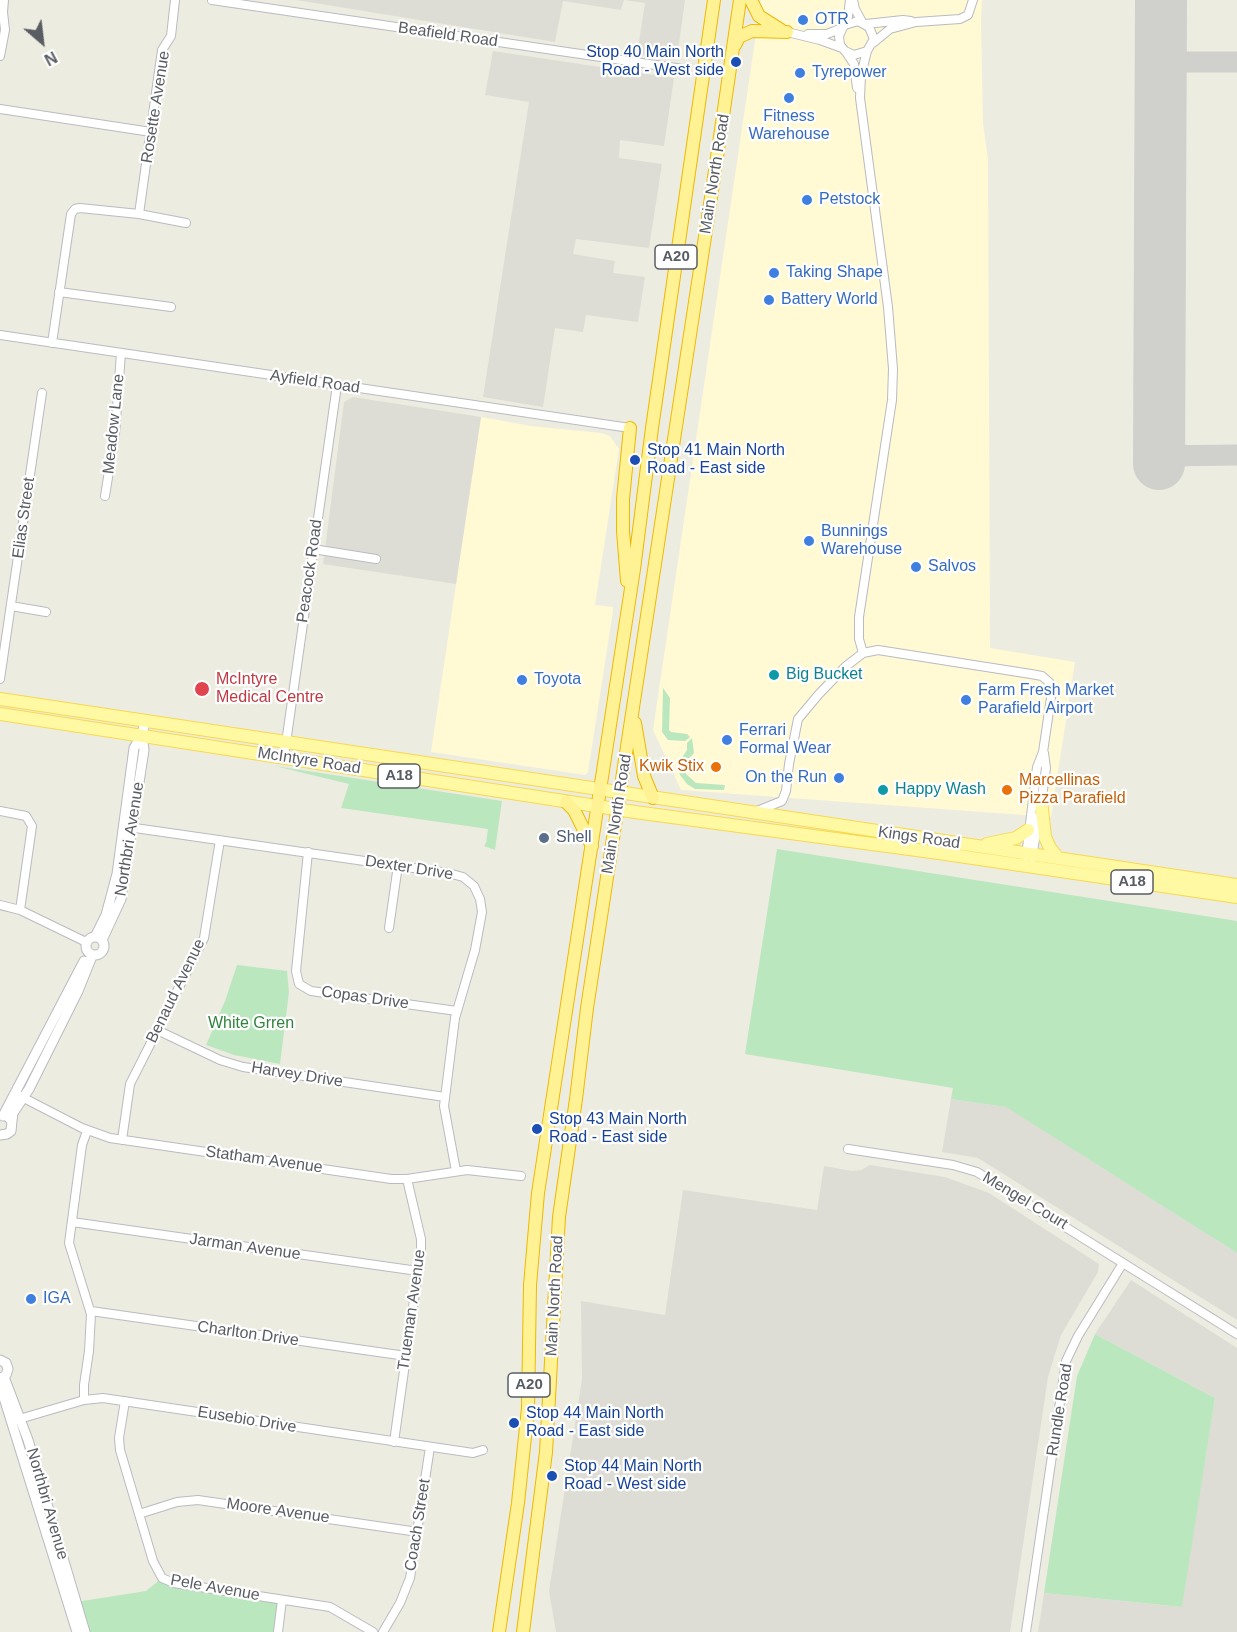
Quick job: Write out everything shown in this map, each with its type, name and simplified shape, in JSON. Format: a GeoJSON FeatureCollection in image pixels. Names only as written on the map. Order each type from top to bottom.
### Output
{"type":"FeatureCollection","features":[{"type":"Feature","properties":{"kind":"highway","name":"Main North Road"},"geometry":{"type":"LineString","coordinates":[[499,1632],[518,1503],[528,1408],[530,1285],[538,1193],[601,790],[714,0]]}},
{"type":"Feature","properties":{"kind":"highway","name":"Main North Road"},"geometry":{"type":"LineString","coordinates":[[525,1628],[546,1452],[559,1217],[587,1008],[740,0]]}},
{"type":"Feature","properties":{"kind":"highway"},"geometry":{"type":"LineString","coordinates":[[751,0],[759,16],[771,25],[789,33]]}},
{"type":"Feature","properties":{"kind":"highway"},"geometry":{"type":"LineString","coordinates":[[733,51],[739,37],[752,31],[789,33]]}},
{"type":"Feature","properties":{"kind":"highway"},"geometry":{"type":"LineString","coordinates":[[628,604],[623,509],[630,428]]}},
{"type":"Feature","properties":{"kind":"highway"},"geometry":{"type":"LineString","coordinates":[[633,713],[644,776],[653,798]]}},
{"type":"Feature","properties":{"kind":"highway"},"geometry":{"type":"LineString","coordinates":[[566,802],[574,810],[592,846]]}},
{"type":"Feature","properties":{"kind":"main road","name":"McIntyre Road"},"geometry":{"type":"LineString","coordinates":[[0,699],[601,790]]}},
{"type":"Feature","properties":{"kind":"main road","name":"McIntyre Road"},"geometry":{"type":"LineString","coordinates":[[0,714],[617,809]]}},
{"type":"Feature","properties":{"kind":"main road"},"geometry":{"type":"LineString","coordinates":[[441,766],[441,775],[469,787]]}},
{"type":"Feature","properties":{"kind":"main road","name":"Kings Road"},"geometry":{"type":"LineString","coordinates":[[601,790],[974,846],[1237,897]]}},
{"type":"Feature","properties":{"kind":"main road"},"geometry":{"type":"LineString","coordinates":[[1041,800],[1045,837],[1050,848],[1059,858]]}},
{"type":"Feature","properties":{"kind":"main road","name":"Kings Road"},"geometry":{"type":"LineString","coordinates":[[617,809],[1029,858],[1059,858],[1237,885]]}},
{"type":"Feature","properties":{"kind":"main road"},"geometry":{"type":"LineString","coordinates":[[974,846],[1016,838],[1028,830]]}},
{"type":"Feature","properties":{"kind":"street"},"geometry":{"type":"LineString","coordinates":[[0,56],[5,30],[4,0]]}},
{"type":"Feature","properties":{"kind":"street","name":"Rosette Avenue"},"geometry":{"type":"LineString","coordinates":[[140,214],[162,50],[171,36],[175,0]]}},
{"type":"Feature","properties":{"kind":"street","name":"Beafield Road"},"geometry":{"type":"LineString","coordinates":[[212,0],[683,69]]}},
{"type":"Feature","properties":{"kind":"street"},"geometry":{"type":"LineString","coordinates":[[274,9],[276,0]]}},
{"type":"Feature","properties":{"kind":"street"},"geometry":{"type":"LineString","coordinates":[[852,0],[864,23],[873,34],[873,44]]}},
{"type":"Feature","properties":{"kind":"street"},"geometry":{"type":"LineString","coordinates":[[852,0],[839,36],[844,50],[854,64],[860,98],[888,307],[893,369],[892,400],[859,617],[859,639],[863,653]]}},
{"type":"Feature","properties":{"kind":"street"},"geometry":{"type":"LineString","coordinates":[[789,33],[820,40],[858,55],[867,51],[890,28],[916,22],[960,19],[968,15],[973,0]]}},
{"type":"Feature","properties":{"kind":"street"},"geometry":{"type":"LineString","coordinates":[[789,33],[827,34],[853,21],[864,23],[903,20],[916,22]]}},
{"type":"Feature","properties":{"kind":"street"},"geometry":{"type":"LineString","coordinates":[[860,98],[861,75],[867,51]]}},
{"type":"Feature","properties":{"kind":"street"},"geometry":{"type":"LineString","coordinates":[[0,109],[151,132]]}},
{"type":"Feature","properties":{"kind":"street"},"geometry":{"type":"LineString","coordinates":[[52,343],[71,214],[75,210],[80,208],[140,214],[186,223]]}},
{"type":"Feature","properties":{"kind":"street"},"geometry":{"type":"LineString","coordinates":[[59,292],[171,307]]}},
{"type":"Feature","properties":{"kind":"street","name":"Ayfield Road"},"geometry":{"type":"LineString","coordinates":[[0,335],[630,428]]}},
{"type":"Feature","properties":{"kind":"street","name":"Meadow Lane"},"geometry":{"type":"LineString","coordinates":[[105,496],[115,434],[122,353]]}},
{"type":"Feature","properties":{"kind":"street","name":"Peacock Road"},"geometry":{"type":"LineString","coordinates":[[284,757],[336,385]]}},
{"type":"Feature","properties":{"kind":"street","name":"Elias Street"},"geometry":{"type":"LineString","coordinates":[[0,680],[42,393]]}},
{"type":"Feature","properties":{"kind":"street"},"geometry":{"type":"LineString","coordinates":[[313,549],[376,559]]}},
{"type":"Feature","properties":{"kind":"street"},"geometry":{"type":"LineString","coordinates":[[10,606],[46,612]]}},
{"type":"Feature","properties":{"kind":"street"},"geometry":{"type":"LineString","coordinates":[[753,813],[782,801],[786,791],[798,719],[832,680],[863,653],[878,650],[1042,676],[1050,683],[1052,691],[1044,752],[1046,768],[1029,858]]}},
{"type":"Feature","properties":{"kind":"street","name":"Northbri Avenue"},"geometry":{"type":"LineString","coordinates":[[90,954],[98,955],[103,951],[104,946],[94,940],[121,899],[129,827],[144,750],[142,735],[145,722]]}},
{"type":"Feature","properties":{"kind":"street"},"geometry":{"type":"LineString","coordinates":[[1029,858],[1028,830],[1037,767],[1044,752]]}},
{"type":"Feature","properties":{"kind":"street"},"geometry":{"type":"LineString","coordinates":[[0,811],[26,816],[32,826],[20,910]]}},
{"type":"Feature","properties":{"kind":"street","name":"Dexter Drive"},"geometry":{"type":"LineString","coordinates":[[129,827],[448,873],[462,877],[474,886],[480,899],[482,912],[475,950],[457,1011],[444,1106],[456,1171]]}},
{"type":"Feature","properties":{"kind":"street","name":"Benaud Avenue"},"geometry":{"type":"LineString","coordinates":[[122,1140],[130,1084],[204,938],[220,840]]}},
{"type":"Feature","properties":{"kind":"street","name":"Copas Drive"},"geometry":{"type":"LineString","coordinates":[[308,852],[296,971],[299,984],[311,991],[457,1011]]}},
{"type":"Feature","properties":{"kind":"street"},"geometry":{"type":"LineString","coordinates":[[389,928],[398,865]]}},
{"type":"Feature","properties":{"kind":"street"},"geometry":{"type":"LineString","coordinates":[[0,905],[20,910],[94,940],[85,948],[90,954],[78,991],[20,1096],[11,1131],[1,1136]]}},
{"type":"Feature","properties":{"kind":"street","name":"Harvey Drive"},"geometry":{"type":"LineString","coordinates":[[157,1030],[214,1058],[243,1067],[445,1097]]}},
{"type":"Feature","properties":{"kind":"street"},"geometry":{"type":"LineString","coordinates":[[2,1116],[20,1096]]}},
{"type":"Feature","properties":{"kind":"street","name":"Statham Avenue"},"geometry":{"type":"LineString","coordinates":[[20,1096],[87,1131],[122,1140],[392,1179],[467,1170],[521,1176]]}},
{"type":"Feature","properties":{"kind":"street"},"geometry":{"type":"LineString","coordinates":[[2,1116],[7,1116],[12,1121]]}},
{"type":"Feature","properties":{"kind":"street"},"geometry":{"type":"LineString","coordinates":[[84,1400],[91,1311],[69,1243],[82,1145],[87,1131]]}},
{"type":"Feature","properties":{"kind":"street","name":"Mengel Court"},"geometry":{"type":"LineString","coordinates":[[848,1149],[953,1165],[977,1172],[1123,1263]]}},
{"type":"Feature","properties":{"kind":"street","name":"Trueman Avenue"},"geometry":{"type":"LineString","coordinates":[[394,1442],[421,1239],[407,1179]]}},
{"type":"Feature","properties":{"kind":"street","name":"Jarman Avenue"},"geometry":{"type":"LineString","coordinates":[[72,1222],[418,1271]]}},
{"type":"Feature","properties":{"kind":"street"},"geometry":{"type":"LineString","coordinates":[[1123,1263],[1237,1334]]}},
{"type":"Feature","properties":{"kind":"street","name":"Rundle Road"},"geometry":{"type":"LineString","coordinates":[[1026,1632],[1066,1361],[1078,1336],[1123,1263]]}},
{"type":"Feature","properties":{"kind":"street","name":"Charlton Drive"},"geometry":{"type":"LineString","coordinates":[[91,1311],[406,1356]]}},
{"type":"Feature","properties":{"kind":"street","name":"Northbri Avenue"},"geometry":{"type":"LineString","coordinates":[[0,1360],[6,1363],[8,1369],[1,1380],[17,1420],[85,1632]]}},
{"type":"Feature","properties":{"kind":"street","name":"Eusebio Drive"},"geometry":{"type":"LineString","coordinates":[[17,1420],[84,1400],[103,1398],[473,1453],[483,1450]]}},
{"type":"Feature","properties":{"kind":"street","name":"Pele Avenue"},"geometry":{"type":"LineString","coordinates":[[125,1401],[119,1438],[120,1450],[153,1561],[159,1574],[165,1580],[330,1607],[373,1632]]}},
{"type":"Feature","properties":{"kind":"street","name":"Northbri Avenue"},"geometry":{"type":"LineString","coordinates":[[17,1420],[77,1632]]}},
{"type":"Feature","properties":{"kind":"street","name":"Coach Street"},"geometry":{"type":"LineString","coordinates":[[383,1632],[411,1578],[430,1447]]}},
{"type":"Feature","properties":{"kind":"street","name":"Moore Avenue"},"geometry":{"type":"LineString","coordinates":[[139,1514],[177,1502],[198,1500],[418,1532]]}},
{"type":"Feature","properties":{"kind":"street"},"geometry":{"type":"LineString","coordinates":[[278,1632],[282,1600]]}},
{"type":"Feature","properties":{"kind":"shaded area"},"geometry":{"type":"Polygon","coordinates":[[[296,0],[624,0],[621,10],[563,1],[555,42],[296,0]]]}},
{"type":"Feature","properties":{"kind":"shaded area"},"geometry":{"type":"Polygon","coordinates":[[[624,0],[685,0],[677,58],[673,60],[637,54],[645,3],[624,0]]]}},
{"type":"Feature","properties":{"kind":"shaded area"},"geometry":{"type":"Polygon","coordinates":[[[761,0],[982,0],[983,124],[988,159],[990,648],[1075,662],[1051,817],[681,790],[653,730],[761,0]]]}},
{"type":"Feature","properties":{"kind":"shaded area"},"geometry":{"type":"Polygon","coordinates":[[[493,51],[674,78],[664,146],[620,140],[619,158],[662,164],[649,248],[576,239],[573,254],[615,261],[613,273],[645,277],[638,322],[586,315],[583,332],[555,328],[543,407],[483,397],[529,102],[485,95],[493,51]]]}},
{"type":"Feature","properties":{"kind":"shaded area"},"geometry":{"type":"Polygon","coordinates":[[[353,397],[481,417],[456,584],[323,564],[344,402],[353,397]]]}},
{"type":"Feature","properties":{"kind":"shaded area"},"geometry":{"type":"Polygon","coordinates":[[[481,417],[531,426],[601,433],[610,436],[619,449],[595,605],[613,607],[613,611],[588,772],[585,775],[431,752],[481,417]]]}},
{"type":"Feature","properties":{"kind":"shaded area"},"geometry":{"type":"Polygon","coordinates":[[[951,1099],[1007,1107],[1237,1253],[1237,1320],[978,1158],[942,1152],[951,1099]]]}},
{"type":"Feature","properties":{"kind":"shaded area"},"geometry":{"type":"Polygon","coordinates":[[[870,1165],[945,1177],[989,1193],[1099,1264],[1098,1272],[1061,1335],[1048,1377],[1010,1632],[556,1632],[549,1591],[582,1379],[581,1301],[665,1315],[683,1190],[817,1210],[824,1166],[852,1171],[861,1170],[870,1165]]]}},
{"type":"Feature","properties":{"kind":"shaded area"},"geometry":{"type":"Polygon","coordinates":[[[1131,1280],[1237,1348],[1237,1632],[1038,1632],[1044,1593],[1181,1607],[1215,1398],[1095,1334],[1131,1280]]]}},
{"type":"Feature","properties":{"kind":"green space"},"geometry":{"type":"Polygon","coordinates":[[[663,688],[670,698],[669,730],[687,734],[690,737],[685,741],[668,740],[662,732],[663,688]]]}},
{"type":"Feature","properties":{"kind":"green space"},"geometry":{"type":"Polygon","coordinates":[[[692,738],[694,753],[685,763],[686,774],[696,783],[725,785],[724,790],[695,789],[687,784],[680,775],[677,765],[687,750],[687,743],[692,738]]]}},
{"type":"Feature","properties":{"kind":"green space"},"geometry":{"type":"Polygon","coordinates":[[[275,766],[502,801],[495,850],[484,846],[488,829],[341,808],[349,784],[275,766]]]}},
{"type":"Feature","properties":{"kind":"green space"},"geometry":{"type":"Polygon","coordinates":[[[777,849],[1237,921],[1237,1253],[1006,1107],[951,1099],[953,1088],[745,1054],[777,849]]]}},
{"type":"Feature","properties":{"kind":"green space","name":"White Grren"},"geometry":{"type":"Polygon","coordinates":[[[237,965],[287,971],[289,992],[280,1064],[234,1055],[206,1045],[225,1001],[237,965]]]}},
{"type":"Feature","properties":{"kind":"green space"},"geometry":{"type":"Polygon","coordinates":[[[1095,1334],[1215,1398],[1182,1607],[1044,1593],[1077,1376],[1095,1334]]]}},
{"type":"Feature","properties":{"kind":"green space"},"geometry":{"type":"Polygon","coordinates":[[[162,1578],[282,1600],[278,1632],[85,1632],[76,1602],[146,1591],[162,1578]]]}},
{"type":"Feature","properties":{"kind":"taxiway"},"geometry":{"type":"LineString","coordinates":[[1160,62],[1237,62]]}},
{"type":"Feature","properties":{"kind":"taxiway"},"geometry":{"type":"LineString","coordinates":[[1159,431],[1168,448],[1185,456]]}},
{"type":"Feature","properties":{"kind":"taxiway"},"geometry":{"type":"LineString","coordinates":[[1159,456],[1237,455]]}},
{"type":"Feature","properties":{"kind":"runway"},"geometry":{"type":"LineString","coordinates":[[1159,464],[1161,0]]}},
{"type":"Feature","properties":{"kind":"place","name":"OTR"},"geometry":{"type":"Point","coordinates":[803,20]}},
{"type":"Feature","properties":{"kind":"place","name":"Stop 40 Main North Road - West side"},"geometry":{"type":"Point","coordinates":[736,62]}},
{"type":"Feature","properties":{"kind":"place","name":"Tyrepower"},"geometry":{"type":"Point","coordinates":[800,73]}},
{"type":"Feature","properties":{"kind":"place","name":"Fitness Warehouse"},"geometry":{"type":"Point","coordinates":[789,98]}},
{"type":"Feature","properties":{"kind":"place","name":"Petstock"},"geometry":{"type":"Point","coordinates":[807,200]}},
{"type":"Feature","properties":{"kind":"place","name":"Taking Shape"},"geometry":{"type":"Point","coordinates":[774,273]}},
{"type":"Feature","properties":{"kind":"place","name":"Battery World"},"geometry":{"type":"Point","coordinates":[769,300]}},
{"type":"Feature","properties":{"kind":"place","name":"Stop 41 Main North Road - East side"},"geometry":{"type":"Point","coordinates":[635,460]}},
{"type":"Feature","properties":{"kind":"place","name":"Bunnings Warehouse"},"geometry":{"type":"Point","coordinates":[809,541]}},
{"type":"Feature","properties":{"kind":"place","name":"Salvos"},"geometry":{"type":"Point","coordinates":[916,567]}},
{"type":"Feature","properties":{"kind":"place","name":"Big Bucket"},"geometry":{"type":"Point","coordinates":[774,675]}},
{"type":"Feature","properties":{"kind":"place","name":"Toyota"},"geometry":{"type":"Point","coordinates":[522,680]}},
{"type":"Feature","properties":{"kind":"place","name":"McIntyre Medical Centre"},"geometry":{"type":"Point","coordinates":[202,689]}},
{"type":"Feature","properties":{"kind":"place","name":"Farm Fresh Market Parafield Airport"},"geometry":{"type":"Point","coordinates":[966,700]}},
{"type":"Feature","properties":{"kind":"place","name":"Ferrari Formal Wear"},"geometry":{"type":"Point","coordinates":[727,740]}},
{"type":"Feature","properties":{"kind":"place","name":"Kwik Stix"},"geometry":{"type":"Point","coordinates":[716,767]}},
{"type":"Feature","properties":{"kind":"place","name":"On the Run"},"geometry":{"type":"Point","coordinates":[839,778]}},
{"type":"Feature","properties":{"kind":"place","name":"Happy Wash"},"geometry":{"type":"Point","coordinates":[883,790]}},
{"type":"Feature","properties":{"kind":"place","name":"Marcellinas Pizza Parafield"},"geometry":{"type":"Point","coordinates":[1007,790]}},
{"type":"Feature","properties":{"kind":"place","name":"Shell"},"geometry":{"type":"Point","coordinates":[544,838]}},
{"type":"Feature","properties":{"kind":"place","name":"Stop 43 Main North Road - East side"},"geometry":{"type":"Point","coordinates":[537,1129]}},
{"type":"Feature","properties":{"kind":"place","name":"IGA"},"geometry":{"type":"Point","coordinates":[31,1299]}},
{"type":"Feature","properties":{"kind":"place","name":"Stop 44 Main North Road - East side"},"geometry":{"type":"Point","coordinates":[514,1423]}},
{"type":"Feature","properties":{"kind":"place","name":"Stop 44 Main North Road - West side"},"geometry":{"type":"Point","coordinates":[552,1476]}}]}
